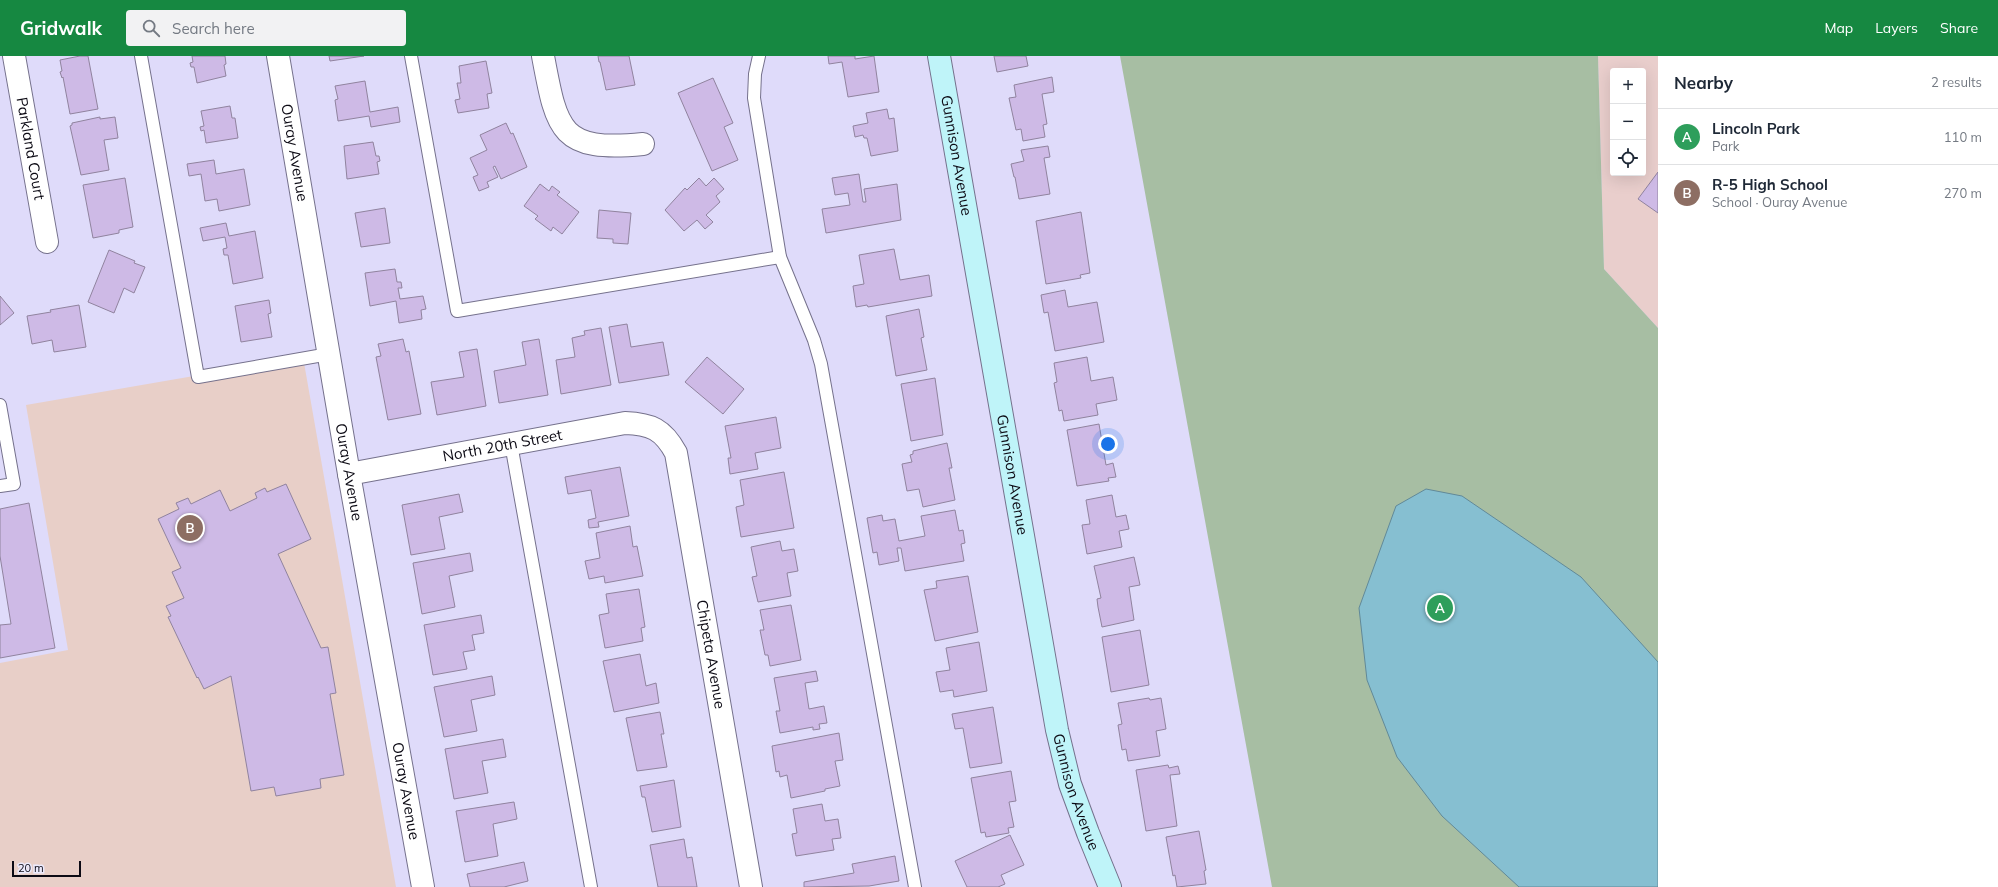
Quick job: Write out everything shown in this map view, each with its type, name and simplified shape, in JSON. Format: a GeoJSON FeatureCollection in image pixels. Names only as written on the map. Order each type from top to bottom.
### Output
{"type":"FeatureCollection","features":[{"type":"Feature","properties":{"kind":"street","name":"Parkland Court"},"geometry":{"type":"LineString","coordinates":[[14,56],[47,242]]}},
{"type":"Feature","properties":{"kind":"street","name":"Ouray Avenue"},"geometry":{"type":"LineString","coordinates":[[278,56],[328,354],[423,887]]}},
{"type":"Feature","properties":{"kind":"street"},"geometry":{"type":"LineString","coordinates":[[544,56],[556,116],[567,133],[582,142],[596,145],[618,146],[643,144]]}},
{"type":"Feature","properties":{"kind":"street","name":"Gunnison Avenue"},"geometry":{"type":"LineString","coordinates":[[939,56],[1057,730],[1070,784],[1110,887]]}},
{"type":"Feature","properties":{"kind":"street","name":"North 20th Street"},"geometry":{"type":"LineString","coordinates":[[349,474],[624,423],[641,424],[656,429]]}},
{"type":"Feature","properties":{"kind":"street","name":"Chipeta Avenue"},"geometry":{"type":"LineString","coordinates":[[656,429],[667,438],[676,453],[751,887]]}},
{"type":"Feature","properties":{"kind":"lane"},"geometry":{"type":"LineString","coordinates":[[141,56],[198,377],[328,354]]}},
{"type":"Feature","properties":{"kind":"lane"},"geometry":{"type":"LineString","coordinates":[[411,56],[457,310],[780,257]]}},
{"type":"Feature","properties":{"kind":"lane"},"geometry":{"type":"LineString","coordinates":[[759,56],[755,74],[754,98],[780,257],[814,340],[821,364],[915,887]]}},
{"type":"Feature","properties":{"kind":"lane"},"geometry":{"type":"LineString","coordinates":[[0,405],[14,484],[0,486]]}},
{"type":"Feature","properties":{"kind":"lane"},"geometry":{"type":"LineString","coordinates":[[511,444],[591,887]]}},
{"type":"Feature","properties":{"kind":"shaded area"},"geometry":{"type":"Polygon","coordinates":[[[1598,56],[1658,56],[1658,328],[1604,269],[1598,56]]]}},
{"type":"Feature","properties":{"kind":"shaded area"},"geometry":{"type":"Polygon","coordinates":[[[303,357],[396,887],[0,887],[0,663],[68,650],[26,405],[303,357]]]}},
{"type":"Feature","properties":{"kind":"green space"},"geometry":{"type":"Polygon","coordinates":[[[1120,56],[1598,56],[1604,269],[1658,328],[1658,887],[1272,887],[1120,56]]]}},
{"type":"Feature","properties":{"kind":"water"},"geometry":{"type":"Polygon","coordinates":[[[1426,489],[1462,496],[1581,577],[1658,662],[1658,887],[1519,887],[1442,816],[1397,757],[1367,680],[1359,608],[1396,506],[1426,489]]]}},
{"type":"Feature","properties":{"kind":"building"},"geometry":{"type":"Polygon","coordinates":[[[88,56],[98,109],[70,114],[63,77],[62,78],[60,72],[62,71],[60,60],[88,56]]]}},
{"type":"Feature","properties":{"kind":"building"},"geometry":{"type":"Polygon","coordinates":[[[192,56],[225,56],[226,64],[224,65],[226,76],[197,83],[194,67],[191,67],[190,63],[193,62],[192,56]]]}},
{"type":"Feature","properties":{"kind":"building"},"geometry":{"type":"Polygon","coordinates":[[[329,56],[364,56],[330,61],[329,56]]]}},
{"type":"Feature","properties":{"kind":"building"},"geometry":{"type":"Polygon","coordinates":[[[598,56],[629,56],[635,85],[606,90],[598,56]]]}},
{"type":"Feature","properties":{"kind":"building"},"geometry":{"type":"Polygon","coordinates":[[[828,56],[855,56],[855,59],[874,56],[879,92],[848,97],[842,62],[829,64],[828,56]]]}},
{"type":"Feature","properties":{"kind":"building"},"geometry":{"type":"Polygon","coordinates":[[[994,56],[1026,56],[1028,66],[997,72],[994,56]]]}},
{"type":"Feature","properties":{"kind":"building"},"geometry":{"type":"Polygon","coordinates":[[[486,61],[492,93],[487,94],[489,108],[458,113],[455,100],[460,99],[457,83],[461,83],[459,66],[486,61]]]}},
{"type":"Feature","properties":{"kind":"building"},"geometry":{"type":"Polygon","coordinates":[[[1052,77],[1054,92],[1042,94],[1047,124],[1043,125],[1045,137],[1023,141],[1021,129],[1016,130],[1009,98],[1016,97],[1014,85],[1052,77]]]}},
{"type":"Feature","properties":{"kind":"building"},"geometry":{"type":"Polygon","coordinates":[[[713,78],[733,123],[724,127],[738,160],[712,171],[678,93],[713,78]]]}},
{"type":"Feature","properties":{"kind":"building"},"geometry":{"type":"Polygon","coordinates":[[[365,81],[370,112],[398,107],[400,122],[371,127],[369,116],[338,121],[335,100],[338,99],[335,86],[365,81]]]}},
{"type":"Feature","properties":{"kind":"building"},"geometry":{"type":"Polygon","coordinates":[[[230,106],[232,118],[235,118],[238,138],[206,143],[204,130],[201,131],[200,127],[204,126],[201,111],[230,106]]]}},
{"type":"Feature","properties":{"kind":"building"},"geometry":{"type":"Polygon","coordinates":[[[887,109],[889,119],[894,118],[898,151],[871,156],[867,138],[864,138],[863,135],[855,137],[853,126],[868,123],[866,113],[887,109]]]}},
{"type":"Feature","properties":{"kind":"building"},"geometry":{"type":"Polygon","coordinates":[[[100,117],[100,119],[115,117],[118,138],[104,140],[109,170],[81,175],[70,126],[72,123],[100,117]]]}},
{"type":"Feature","properties":{"kind":"building"},"geometry":{"type":"Polygon","coordinates":[[[506,123],[511,134],[513,133],[527,167],[501,179],[495,166],[493,167],[498,177],[487,182],[489,187],[479,191],[473,177],[478,175],[470,158],[487,150],[480,135],[506,123]]]}},
{"type":"Feature","properties":{"kind":"building"},"geometry":{"type":"Polygon","coordinates":[[[373,142],[376,156],[379,156],[380,161],[377,162],[379,174],[347,179],[344,146],[373,142]]]}},
{"type":"Feature","properties":{"kind":"building"},"geometry":{"type":"Polygon","coordinates":[[[1048,146],[1050,157],[1044,158],[1050,194],[1019,199],[1011,164],[1024,161],[1021,150],[1048,146]]]}},
{"type":"Feature","properties":{"kind":"building"},"geometry":{"type":"Polygon","coordinates":[[[214,160],[216,174],[244,169],[250,205],[219,211],[217,199],[205,201],[201,174],[189,176],[187,164],[214,160]]]}},
{"type":"Feature","properties":{"kind":"building"},"geometry":{"type":"Polygon","coordinates":[[[1658,172],[1658,213],[1638,199],[1658,172]]]}},
{"type":"Feature","properties":{"kind":"building"},"geometry":{"type":"Polygon","coordinates":[[[859,174],[863,202],[866,202],[864,189],[897,184],[901,220],[826,233],[822,209],[850,205],[848,193],[835,195],[832,178],[859,174]]]}},
{"type":"Feature","properties":{"kind":"building"},"geometry":{"type":"Polygon","coordinates":[[[125,178],[133,227],[119,230],[119,233],[93,238],[83,185],[125,178]]]}},
{"type":"Feature","properties":{"kind":"building"},"geometry":{"type":"Polygon","coordinates":[[[699,178],[706,186],[714,178],[724,189],[716,196],[720,202],[706,215],[713,222],[705,229],[697,220],[684,231],[665,210],[685,188],[687,190],[699,178]]]}},
{"type":"Feature","properties":{"kind":"building"},"geometry":{"type":"Polygon","coordinates":[[[540,184],[549,191],[552,186],[560,192],[557,195],[579,212],[562,234],[553,227],[551,231],[535,219],[538,216],[524,206],[540,184]]]}},
{"type":"Feature","properties":{"kind":"building"},"geometry":{"type":"Polygon","coordinates":[[[385,208],[390,243],[361,247],[355,213],[385,208]]]}},
{"type":"Feature","properties":{"kind":"building"},"geometry":{"type":"Polygon","coordinates":[[[599,210],[631,213],[628,244],[613,243],[613,239],[597,238],[599,210]]]}},
{"type":"Feature","properties":{"kind":"building"},"geometry":{"type":"Polygon","coordinates":[[[1081,212],[1090,273],[1080,275],[1081,278],[1046,284],[1036,221],[1081,212]]]}},
{"type":"Feature","properties":{"kind":"building"},"geometry":{"type":"Polygon","coordinates":[[[226,223],[229,236],[255,231],[263,278],[233,284],[228,255],[224,255],[223,249],[227,248],[225,237],[203,241],[200,228],[226,223]]]}},
{"type":"Feature","properties":{"kind":"building"},"geometry":{"type":"Polygon","coordinates":[[[894,249],[900,280],[929,275],[932,296],[868,307],[867,305],[856,307],[853,286],[864,284],[859,255],[894,249]]]}},
{"type":"Feature","properties":{"kind":"building"},"geometry":{"type":"Polygon","coordinates":[[[109,250],[145,267],[134,293],[124,288],[114,313],[88,302],[109,250]]]}},
{"type":"Feature","properties":{"kind":"building"},"geometry":{"type":"Polygon","coordinates":[[[395,269],[397,282],[401,282],[402,288],[398,288],[400,299],[423,296],[426,309],[421,310],[422,319],[399,323],[396,301],[370,306],[365,273],[395,269]]]}},
{"type":"Feature","properties":{"kind":"building"},"geometry":{"type":"Polygon","coordinates":[[[1065,290],[1068,307],[1097,302],[1104,342],[1055,351],[1048,312],[1044,313],[1041,295],[1065,290]]]}},
{"type":"Feature","properties":{"kind":"building"},"geometry":{"type":"Polygon","coordinates":[[[0,296],[14,313],[0,325],[0,296]]]}},
{"type":"Feature","properties":{"kind":"building"},"geometry":{"type":"Polygon","coordinates":[[[269,300],[271,313],[268,314],[272,337],[241,342],[235,306],[269,300]]]}},
{"type":"Feature","properties":{"kind":"building"},"geometry":{"type":"Polygon","coordinates":[[[79,305],[86,347],[54,352],[52,340],[32,344],[27,316],[79,305]]]}},
{"type":"Feature","properties":{"kind":"building"},"geometry":{"type":"Polygon","coordinates":[[[919,309],[924,337],[921,338],[927,370],[896,376],[886,316],[919,309]]]}},
{"type":"Feature","properties":{"kind":"building"},"geometry":{"type":"Polygon","coordinates":[[[627,324],[631,347],[663,342],[669,375],[619,383],[609,327],[627,324]]]}},
{"type":"Feature","properties":{"kind":"building"},"geometry":{"type":"Polygon","coordinates":[[[601,328],[611,385],[561,394],[556,360],[575,357],[572,338],[585,335],[584,331],[601,328]]]}},
{"type":"Feature","properties":{"kind":"building"},"geometry":{"type":"Polygon","coordinates":[[[403,339],[406,352],[409,351],[421,414],[388,420],[376,357],[381,356],[378,344],[403,339]]]}},
{"type":"Feature","properties":{"kind":"building"},"geometry":{"type":"Polygon","coordinates":[[[539,339],[548,395],[499,403],[494,371],[526,365],[522,342],[539,339]]]}},
{"type":"Feature","properties":{"kind":"building"},"geometry":{"type":"Polygon","coordinates":[[[477,349],[486,406],[437,415],[431,382],[464,377],[459,352],[477,349]]]}},
{"type":"Feature","properties":{"kind":"building"},"geometry":{"type":"Polygon","coordinates":[[[707,357],[744,389],[723,414],[685,382],[707,357]]]}},
{"type":"Feature","properties":{"kind":"building"},"geometry":{"type":"Polygon","coordinates":[[[1087,357],[1091,381],[1113,377],[1117,400],[1096,404],[1098,415],[1064,421],[1062,410],[1059,411],[1054,383],[1057,382],[1054,363],[1087,357]]]}},
{"type":"Feature","properties":{"kind":"building"},"geometry":{"type":"Polygon","coordinates":[[[935,378],[943,435],[911,441],[901,384],[935,378]]]}},
{"type":"Feature","properties":{"kind":"building"},"geometry":{"type":"Polygon","coordinates":[[[776,417],[781,448],[755,453],[758,469],[730,474],[728,458],[731,458],[725,426],[776,417]]]}},
{"type":"Feature","properties":{"kind":"building"},"geometry":{"type":"Polygon","coordinates":[[[1099,424],[1106,465],[1113,463],[1116,477],[1108,478],[1109,481],[1077,486],[1067,430],[1099,424]]]}},
{"type":"Feature","properties":{"kind":"building"},"geometry":{"type":"Polygon","coordinates":[[[947,443],[952,468],[949,468],[955,500],[923,507],[919,489],[907,491],[902,464],[912,462],[910,455],[913,454],[913,451],[947,443]]]}},
{"type":"Feature","properties":{"kind":"building"},"geometry":{"type":"Polygon","coordinates":[[[620,467],[629,516],[598,522],[599,527],[589,528],[588,520],[596,518],[591,490],[568,494],[565,477],[620,467]]]}},
{"type":"Feature","properties":{"kind":"building"},"geometry":{"type":"Polygon","coordinates":[[[784,472],[794,528],[741,537],[736,507],[744,505],[740,480],[784,472]]]}},
{"type":"Feature","properties":{"kind":"building"},"geometry":{"type":"Polygon","coordinates":[[[286,484],[311,539],[278,554],[321,648],[328,647],[336,693],[330,694],[344,775],[320,779],[321,788],[276,796],[274,787],[251,791],[231,676],[204,689],[198,677],[197,678],[168,617],[171,616],[166,606],[184,598],[172,572],[181,568],[158,519],[179,509],[176,503],[188,498],[191,504],[220,490],[230,511],[257,498],[255,493],[265,488],[267,492],[286,484]]]}},
{"type":"Feature","properties":{"kind":"building"},"geometry":{"type":"Polygon","coordinates":[[[459,494],[463,512],[439,517],[445,549],[411,555],[402,505],[459,494]]]}},
{"type":"Feature","properties":{"kind":"building"},"geometry":{"type":"Polygon","coordinates":[[[1112,495],[1116,517],[1126,515],[1129,529],[1119,531],[1122,547],[1087,554],[1082,525],[1090,524],[1086,500],[1112,495]]]}},
{"type":"Feature","properties":{"kind":"building"},"geometry":{"type":"Polygon","coordinates":[[[29,503],[55,648],[0,658],[0,625],[11,624],[0,556],[0,509],[29,503]]]}},
{"type":"Feature","properties":{"kind":"building"},"geometry":{"type":"Polygon","coordinates":[[[955,510],[959,531],[963,530],[965,543],[961,544],[964,561],[905,571],[901,548],[897,548],[899,561],[879,565],[877,552],[873,553],[867,518],[882,515],[883,521],[895,519],[899,541],[925,536],[921,516],[955,510]]]}},
{"type":"Feature","properties":{"kind":"building"},"geometry":{"type":"Polygon","coordinates":[[[630,526],[633,547],[637,546],[643,576],[605,583],[604,576],[589,579],[585,561],[600,558],[596,533],[630,526]]]}},
{"type":"Feature","properties":{"kind":"building"},"geometry":{"type":"Polygon","coordinates":[[[780,541],[782,551],[794,549],[798,571],[787,573],[791,596],[758,602],[752,577],[757,576],[751,547],[780,541]]]}},
{"type":"Feature","properties":{"kind":"building"},"geometry":{"type":"Polygon","coordinates":[[[470,553],[473,571],[449,576],[455,607],[422,614],[413,563],[470,553]]]}},
{"type":"Feature","properties":{"kind":"building"},"geometry":{"type":"Polygon","coordinates":[[[1134,557],[1140,585],[1129,587],[1134,620],[1102,627],[1097,599],[1101,598],[1094,566],[1134,557]]]}},
{"type":"Feature","properties":{"kind":"building"},"geometry":{"type":"Polygon","coordinates":[[[968,576],[978,632],[935,641],[924,590],[937,588],[936,581],[968,576]]]}},
{"type":"Feature","properties":{"kind":"building"},"geometry":{"type":"Polygon","coordinates":[[[639,589],[645,627],[641,628],[643,641],[605,648],[599,615],[609,613],[606,594],[639,589]]]}},
{"type":"Feature","properties":{"kind":"building"},"geometry":{"type":"Polygon","coordinates":[[[791,605],[801,660],[770,666],[768,655],[765,655],[760,630],[764,630],[760,610],[791,605]]]}},
{"type":"Feature","properties":{"kind":"building"},"geometry":{"type":"Polygon","coordinates":[[[481,615],[484,633],[472,635],[475,650],[463,652],[467,669],[433,675],[424,625],[481,615]]]}},
{"type":"Feature","properties":{"kind":"building"},"geometry":{"type":"Polygon","coordinates":[[[1140,630],[1149,685],[1111,692],[1102,637],[1140,630]]]}},
{"type":"Feature","properties":{"kind":"building"},"geometry":{"type":"Polygon","coordinates":[[[979,642],[987,691],[954,697],[953,690],[940,692],[936,672],[950,670],[946,648],[979,642]]]}},
{"type":"Feature","properties":{"kind":"building"},"geometry":{"type":"Polygon","coordinates":[[[640,654],[646,686],[656,683],[659,703],[614,712],[603,661],[640,654]]]}},
{"type":"Feature","properties":{"kind":"building"},"geometry":{"type":"Polygon","coordinates":[[[816,671],[818,681],[805,683],[809,709],[824,706],[827,723],[819,724],[820,729],[813,730],[813,727],[780,733],[776,711],[780,711],[774,678],[816,671]]]}},
{"type":"Feature","properties":{"kind":"building"},"geometry":{"type":"Polygon","coordinates":[[[492,676],[495,695],[471,700],[477,731],[444,737],[434,687],[492,676]]]}},
{"type":"Feature","properties":{"kind":"building"},"geometry":{"type":"Polygon","coordinates":[[[1149,698],[1150,700],[1161,698],[1166,729],[1156,731],[1160,756],[1128,761],[1126,749],[1122,750],[1118,725],[1122,724],[1118,703],[1149,698]]]}},
{"type":"Feature","properties":{"kind":"building"},"geometry":{"type":"Polygon","coordinates":[[[993,707],[1002,763],[970,768],[963,728],[955,729],[952,714],[993,707]]]}},
{"type":"Feature","properties":{"kind":"building"},"geometry":{"type":"Polygon","coordinates":[[[660,712],[664,734],[661,734],[667,767],[637,771],[626,718],[660,712]]]}},
{"type":"Feature","properties":{"kind":"building"},"geometry":{"type":"Polygon","coordinates":[[[839,733],[843,760],[835,761],[840,786],[825,789],[825,791],[791,798],[787,775],[780,777],[779,771],[776,772],[772,746],[839,733]]]}},
{"type":"Feature","properties":{"kind":"building"},"geometry":{"type":"Polygon","coordinates":[[[503,739],[506,757],[482,761],[488,793],[454,799],[445,749],[503,739]]]}},
{"type":"Feature","properties":{"kind":"building"},"geometry":{"type":"Polygon","coordinates":[[[1168,765],[1169,768],[1178,766],[1180,774],[1170,775],[1177,826],[1146,831],[1136,770],[1168,765]]]}},
{"type":"Feature","properties":{"kind":"building"},"geometry":{"type":"Polygon","coordinates":[[[1011,771],[1016,801],[1009,802],[1014,827],[1008,828],[1009,833],[986,837],[985,832],[981,833],[971,778],[1011,771]]]}},
{"type":"Feature","properties":{"kind":"building"},"geometry":{"type":"Polygon","coordinates":[[[674,780],[681,827],[652,832],[645,797],[642,797],[640,786],[674,780]]]}},
{"type":"Feature","properties":{"kind":"building"},"geometry":{"type":"Polygon","coordinates":[[[514,802],[517,819],[493,824],[498,856],[465,862],[456,811],[514,802]]]}},
{"type":"Feature","properties":{"kind":"building"},"geometry":{"type":"Polygon","coordinates":[[[822,804],[825,821],[838,819],[841,838],[832,839],[834,850],[796,856],[792,834],[797,833],[793,809],[822,804]]]}},
{"type":"Feature","properties":{"kind":"building"},"geometry":{"type":"Polygon","coordinates":[[[1199,831],[1206,870],[1204,871],[1206,884],[1177,887],[1175,875],[1173,876],[1166,837],[1199,831]]]}},
{"type":"Feature","properties":{"kind":"building"},"geometry":{"type":"Polygon","coordinates":[[[1010,835],[1024,865],[1001,875],[1005,884],[998,887],[967,887],[955,861],[1010,835]]]}},
{"type":"Feature","properties":{"kind":"building"},"geometry":{"type":"Polygon","coordinates":[[[684,839],[687,858],[692,857],[697,887],[658,887],[650,845],[684,839]]]}},
{"type":"Feature","properties":{"kind":"building"},"geometry":{"type":"Polygon","coordinates":[[[895,856],[899,881],[869,886],[804,887],[804,882],[854,873],[852,864],[895,856]]]}},
{"type":"Feature","properties":{"kind":"building"},"geometry":{"type":"Polygon","coordinates":[[[524,862],[528,881],[504,887],[470,887],[467,874],[524,862]]]}},
{"type":"Feature","properties":{"kind":"place","name":"R-5 High School"},"geometry":{"type":"Point","coordinates":[190,528]}},
{"type":"Feature","properties":{"kind":"place","name":"Lincoln Park"},"geometry":{"type":"Point","coordinates":[1440,608]}}]}
